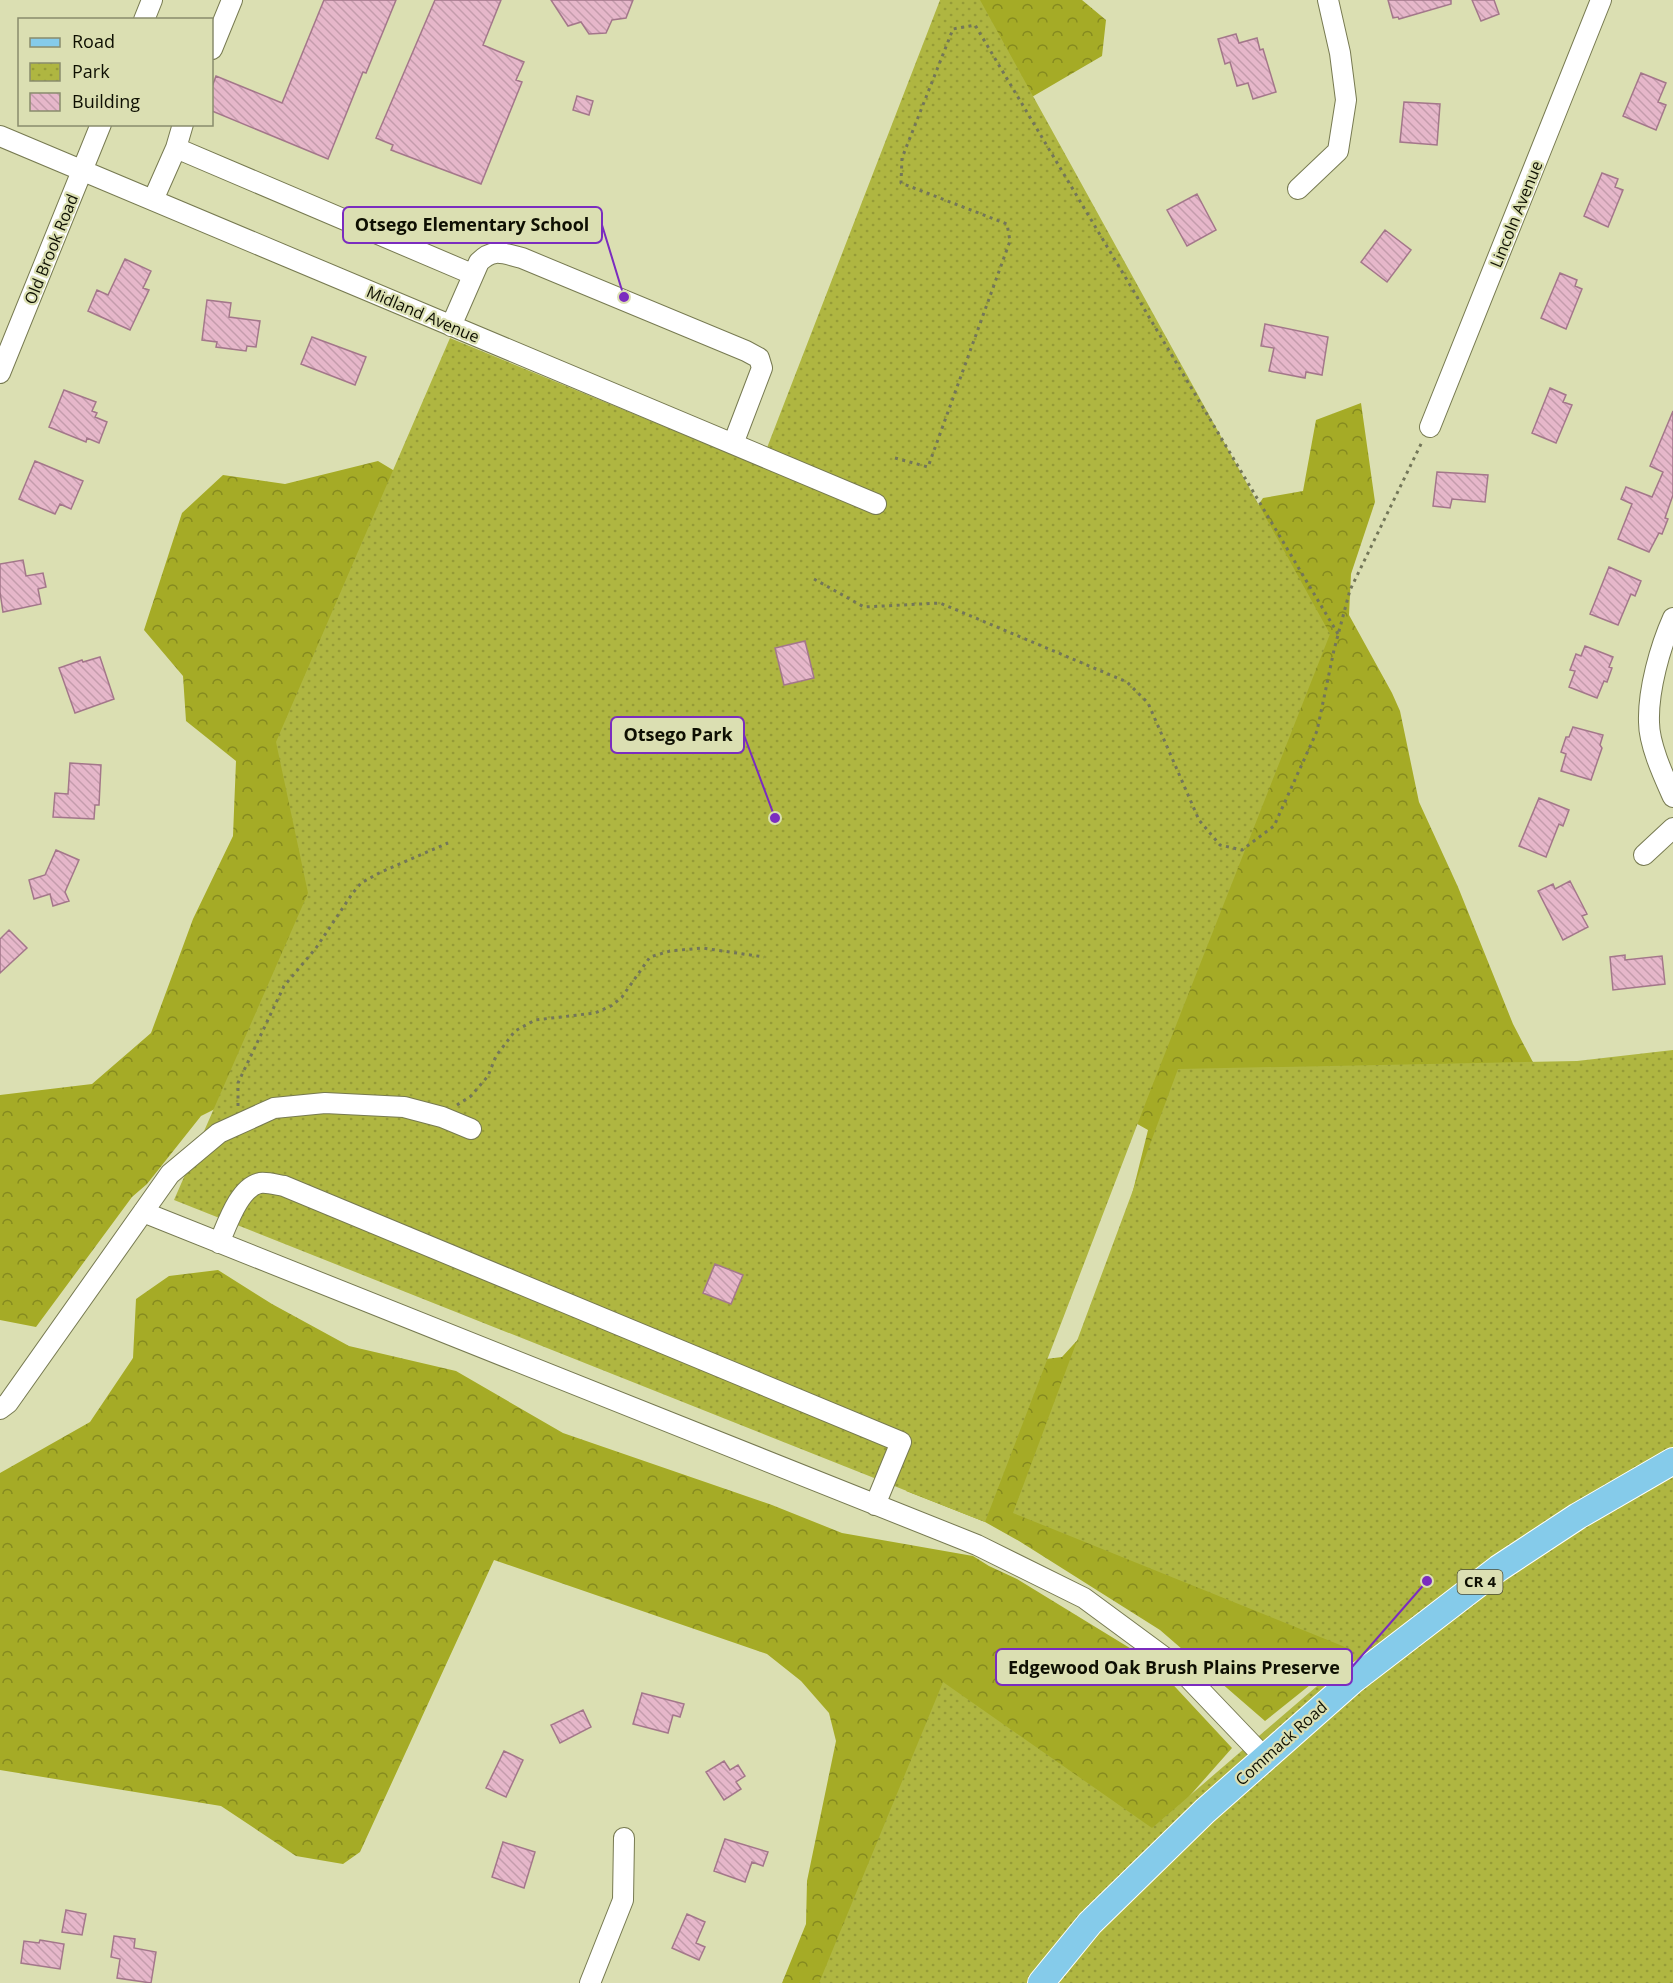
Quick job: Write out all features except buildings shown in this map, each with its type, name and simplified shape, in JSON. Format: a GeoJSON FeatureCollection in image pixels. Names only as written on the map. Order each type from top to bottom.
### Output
{"type":"FeatureCollection","features":[{"type":"Feature","properties":{"kind":"main road","name":"Commack Road"},"geometry":{"type":"LineString","coordinates":[[1041,1983],[1090,1923],[1205,1811],[1352,1681],[1498,1568],[1578,1516],[1673,1461]]}},
{"type":"Feature","properties":{"kind":"street"},"geometry":{"type":"LineString","coordinates":[[145,18],[152,0]]}},
{"type":"Feature","properties":{"kind":"street"},"geometry":{"type":"LineString","coordinates":[[213,46],[232,0]]}},
{"type":"Feature","properties":{"kind":"street"},"geometry":{"type":"LineString","coordinates":[[1298,189],[1338,151],[1346,100],[1340,53],[1328,0]]}},
{"type":"Feature","properties":{"kind":"street","name":"Lincoln Avenue"},"geometry":{"type":"LineString","coordinates":[[1430,427],[1601,0]]}},
{"type":"Feature","properties":{"kind":"street","name":"Old Brook Road"},"geometry":{"type":"LineString","coordinates":[[0,373],[100,126]]}},
{"type":"Feature","properties":{"kind":"street"},"geometry":{"type":"LineString","coordinates":[[153,200],[176,148],[182,126]]}},
{"type":"Feature","properties":{"kind":"street","name":"Midland Avenue"},"geometry":{"type":"LineString","coordinates":[[0,136],[876,504]]}},
{"type":"Feature","properties":{"kind":"street"},"geometry":{"type":"LineString","coordinates":[[176,148],[472,274]]}},
{"type":"Feature","properties":{"kind":"street"},"geometry":{"type":"LineString","coordinates":[[451,326],[478,262],[487,254],[497,252],[522,258],[747,351],[759,358],[762,368],[732,444]]}},
{"type":"Feature","properties":{"kind":"street"},"geometry":{"type":"LineString","coordinates":[[1673,618],[1654,676],[1648,723],[1659,766],[1673,797]]}},
{"type":"Feature","properties":{"kind":"street"},"geometry":{"type":"LineString","coordinates":[[1644,855],[1673,828]]}},
{"type":"Feature","properties":{"kind":"street"},"geometry":{"type":"LineString","coordinates":[[0,1409],[8,1403],[170,1174],[219,1133],[274,1108],[325,1103],[404,1107],[433,1114],[471,1129]]}},
{"type":"Feature","properties":{"kind":"street"},"geometry":{"type":"LineString","coordinates":[[219,1244],[237,1203],[249,1187],[262,1183],[284,1186],[901,1442],[875,1505]]}},
{"type":"Feature","properties":{"kind":"street"},"geometry":{"type":"LineString","coordinates":[[143,1212],[977,1545],[1084,1598],[1179,1668],[1265,1758]]}},
{"type":"Feature","properties":{"kind":"street"},"geometry":{"type":"LineString","coordinates":[[590,1983],[623,1900],[624,1838]]}},
{"type":"Feature","properties":{"kind":"path"},"geometry":{"type":"LineString","coordinates":[[895,458],[928,467],[1010,241],[1007,224],[901,183],[902,158],[953,29],[975,25],[1338,634]]}},
{"type":"Feature","properties":{"kind":"path"},"geometry":{"type":"LineString","coordinates":[[814,579],[864,607],[940,603],[1126,682],[1148,703],[1199,820],[1220,845],[1242,850],[1274,826],[1317,731],[1350,590],[1430,427]]}},
{"type":"Feature","properties":{"kind":"path"},"geometry":{"type":"LineString","coordinates":[[243,1122],[237,1104],[238,1083],[284,986],[316,948],[361,883],[448,843]]}},
{"type":"Feature","properties":{"kind":"path"},"geometry":{"type":"LineString","coordinates":[[433,1114],[452,1109],[471,1096],[488,1076],[496,1056],[515,1031],[535,1020],[595,1013],[611,1006],[622,997],[650,957],[670,951],[702,948],[764,957]]}},
{"type":"Feature","properties":{"kind":"green space"},"geometry":{"type":"Polygon","coordinates":[[[940,0],[980,0],[1330,634],[1149,1094],[985,1522],[174,1200],[308,893],[276,742],[450,338],[760,466],[940,0]]]}},
{"type":"Feature","properties":{"kind":"green space"},"geometry":{"type":"Polygon","coordinates":[[[949,0],[1082,0],[1106,20],[1102,56],[1006,112],[1245,525],[1263,498],[1303,491],[1316,420],[1361,403],[1375,502],[1351,574],[1349,615],[1400,711],[1419,802],[1458,887],[1513,1024],[1561,1116],[1385,1625],[1265,1721],[1160,1630],[985,1522],[906,1491],[1015,1363],[1062,1357],[1103,1312],[1148,1130],[1082,1093],[949,0]]]}},
{"type":"Feature","properties":{"kind":"green space"},"geometry":{"type":"Polygon","coordinates":[[[378,461],[441,499],[320,912],[285,1074],[201,1116],[147,1184],[132,1197],[36,1327],[0,1320],[0,1095],[92,1084],[151,1033],[193,919],[233,836],[236,761],[186,721],[183,676],[144,630],[182,513],[223,475],[285,484],[378,461]]]}},
{"type":"Feature","properties":{"kind":"green space"},"geometry":{"type":"Polygon","coordinates":[[[1673,1050],[1673,1983],[819,1983],[943,1682],[1152,1828],[1352,1656],[1350,1649],[1013,1513],[1178,1069],[1577,1061],[1673,1050]]]}},
{"type":"Feature","properties":{"kind":"green space"},"geometry":{"type":"Polygon","coordinates":[[[218,1270],[272,1304],[349,1346],[456,1371],[563,1433],[772,1505],[842,1533],[973,1556],[1017,1579],[1151,1661],[1232,1748],[1024,1983],[782,1983],[806,1924],[807,1881],[836,1741],[829,1713],[801,1681],[767,1654],[494,1560],[360,1852],[343,1864],[296,1856],[221,1806],[0,1770],[0,1473],[90,1422],[133,1358],[136,1299],[169,1276],[218,1270]]]}},
{"type":"Feature","properties":{"kind":"place","name":"Otsego Elementary School"},"geometry":{"type":"Point","coordinates":[624,297]}},
{"type":"Feature","properties":{"kind":"place","name":"Otsego Park"},"geometry":{"type":"Point","coordinates":[775,818]}},
{"type":"Feature","properties":{"kind":"place","name":"Edgewood Oak Brush Plains Preserve"},"geometry":{"type":"Point","coordinates":[1427,1581]}}]}
